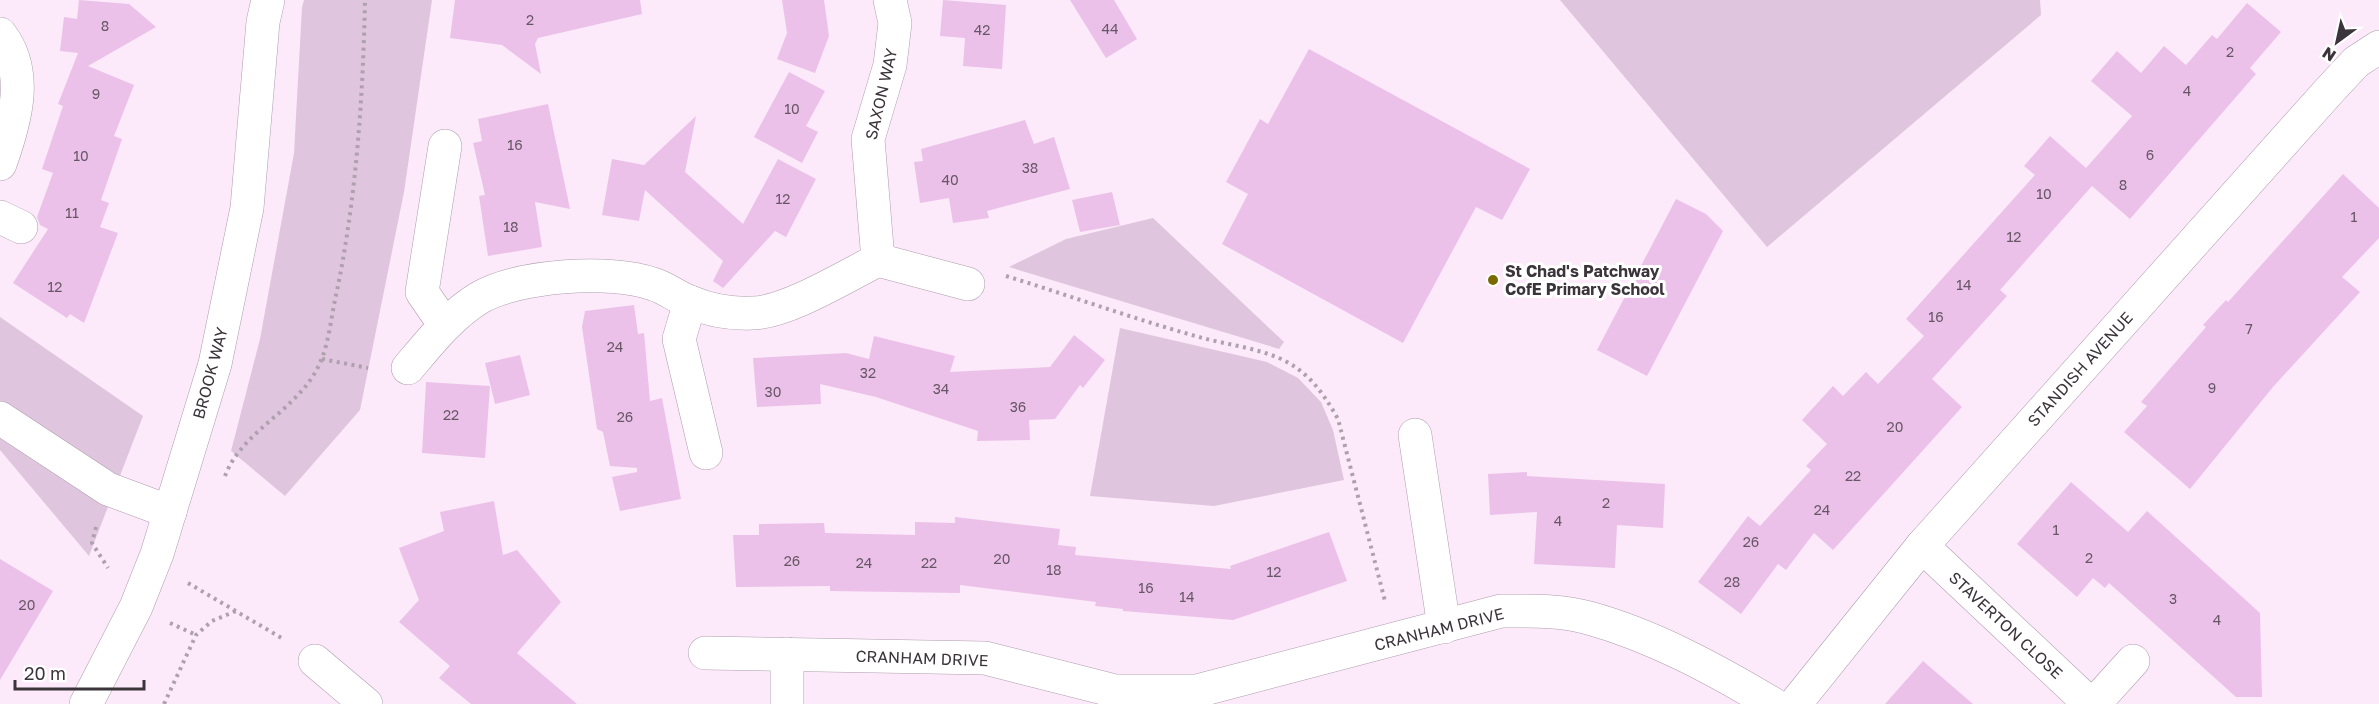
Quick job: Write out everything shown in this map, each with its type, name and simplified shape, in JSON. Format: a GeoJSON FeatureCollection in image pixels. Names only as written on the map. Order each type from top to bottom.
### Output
{"type":"FeatureCollection","features":[{"type":"Feature","properties":{"kind":"street","name":"SAXON WAY"},"geometry":{"type":"LineString","coordinates":[[878,261],[868,139],[890,65],[895,23],[890,0]]}},
{"type":"Feature","properties":{"kind":"street","name":"BROOK WAY"},"geometry":{"type":"LineString","coordinates":[[86,704],[136,608],[170,513],[215,364],[247,208],[263,7]]}},
{"type":"Feature","properties":{"kind":"street"},"geometry":{"type":"LineString","coordinates":[[0,34],[13,61],[19,87],[7,144],[0,164]]}},
{"type":"Feature","properties":{"kind":"street","name":"STANDISH AVENUE"},"geometry":{"type":"LineString","coordinates":[[1796,704],[1922,546],[2356,62],[2379,47]]}},
{"type":"Feature","properties":{"kind":"street"},"geometry":{"type":"LineString","coordinates":[[444,324],[422,292],[445,146]]}},
{"type":"Feature","properties":{"kind":"street"},"geometry":{"type":"LineString","coordinates":[[408,368],[444,324],[480,297],[506,288],[562,276],[614,275],[654,284],[690,302],[722,311],[754,314],[783,306],[878,261],[968,284]]}},
{"type":"Feature","properties":{"kind":"street"},"geometry":{"type":"LineString","coordinates":[[690,302],[679,339],[706,453]]}},
{"type":"Feature","properties":{"kind":"street"},"geometry":{"type":"LineString","coordinates":[[0,418],[108,489],[170,513]]}},
{"type":"Feature","properties":{"kind":"street"},"geometry":{"type":"LineString","coordinates":[[1415,435],[1444,627]]}},
{"type":"Feature","properties":{"kind":"street","name":"STAVERTON CLOSE"},"geometry":{"type":"LineString","coordinates":[[1922,546],[2092,704],[2133,660]]}},
{"type":"Feature","properties":{"kind":"street","name":"CRANHAM DRIVE"},"geometry":{"type":"LineString","coordinates":[[705,653],[985,658],[1114,690],[1196,698],[1501,611],[1542,610],[1588,618],[1652,641],[1726,676],[1773,704]]}},
{"type":"Feature","properties":{"kind":"street"},"geometry":{"type":"LineString","coordinates":[[787,654],[787,704]]}},
{"type":"Feature","properties":{"kind":"street"},"geometry":{"type":"LineString","coordinates":[[318,674],[366,704]]}},
{"type":"Feature","properties":{"kind":"path"},"geometry":{"type":"LineString","coordinates":[[224,477],[232,457],[294,402],[322,359],[346,250],[363,60],[365,0]]}},
{"type":"Feature","properties":{"kind":"path"},"geometry":{"type":"LineString","coordinates":[[968,284],[984,269],[1198,337],[1265,354],[1286,361],[1304,373],[1325,395],[1338,419],[1395,641]]}},
{"type":"Feature","properties":{"kind":"path"},"geometry":{"type":"LineString","coordinates":[[322,359],[377,370],[408,368]]}},
{"type":"Feature","properties":{"kind":"path"},"geometry":{"type":"LineString","coordinates":[[181,591],[185,581],[271,630],[318,674]]}},
{"type":"Feature","properties":{"kind":"path"},"geometry":{"type":"LineString","coordinates":[[164,704],[196,635],[212,621],[237,611]]}},
{"type":"Feature","properties":{"kind":"path"},"geometry":{"type":"LineString","coordinates":[[172,612],[167,622],[196,635]]}},
{"type":"Feature","properties":{"kind":"shaded area"},"geometry":{"type":"Polygon","coordinates":[[[304,0],[432,0],[404,192],[360,410],[285,496],[231,451],[260,339],[294,153],[304,0]]]}},
{"type":"Feature","properties":{"kind":"shaded area"},"geometry":{"type":"Polygon","coordinates":[[[1560,0],[2040,0],[2041,15],[1767,247],[1560,0]]]}},
{"type":"Feature","properties":{"kind":"shaded area"},"geometry":{"type":"Polygon","coordinates":[[[1153,218],[1284,342],[1279,349],[1009,267],[1066,239],[1153,218]]]}},
{"type":"Feature","properties":{"kind":"shaded area"},"geometry":{"type":"Polygon","coordinates":[[[0,317],[143,416],[89,556],[0,450],[0,317]]]}},
{"type":"Feature","properties":{"kind":"shaded area"},"geometry":{"type":"Polygon","coordinates":[[[1120,328],[1267,362],[1298,378],[1321,402],[1333,430],[1344,480],[1214,506],[1090,496],[1120,328]]]}},
{"type":"Feature","properties":{"kind":"building"},"geometry":{"type":"Polygon","coordinates":[[[79,0],[129,4],[156,27],[88,66],[134,85],[114,136],[122,139],[101,200],[109,203],[100,227],[118,233],[84,323],[70,314],[67,318],[13,283],[48,229],[40,225],[37,217],[53,173],[42,169],[63,106],[58,104],[78,53],[60,51],[64,17],[77,19],[79,0]]]}},
{"type":"Feature","properties":{"kind":"building"},"geometry":{"type":"Polygon","coordinates":[[[455,0],[640,0],[642,14],[538,38],[535,44],[541,74],[502,45],[450,38],[455,0]]]}},
{"type":"Feature","properties":{"kind":"building"},"geometry":{"type":"Polygon","coordinates":[[[782,0],[824,0],[829,36],[815,73],[777,59],[787,33],[782,0]]]}},
{"type":"Feature","properties":{"kind":"building"},"geometry":{"type":"Polygon","coordinates":[[[943,0],[1006,5],[1002,69],[963,66],[965,38],[940,36],[943,0]]]}},
{"type":"Feature","properties":{"kind":"building"},"geometry":{"type":"Polygon","coordinates":[[[1070,0],[1114,0],[1137,39],[1106,58],[1070,0]]]}},
{"type":"Feature","properties":{"kind":"building"},"geometry":{"type":"Polygon","coordinates":[[[2247,3],[2281,32],[2250,68],[2256,74],[2130,219],[2092,186],[2000,290],[2007,296],[1932,379],[1962,407],[1833,550],[1814,533],[1786,570],[1778,564],[1741,614],[1698,582],[1748,516],[1760,526],[1811,470],[1806,466],[1827,444],[1802,420],[1833,386],[1843,396],[1866,372],[1878,384],[1924,336],[1906,319],[2035,175],[2024,166],[2050,136],[2086,168],[2132,116],[2091,81],[2117,51],[2141,73],[2164,46],[2186,65],[2212,35],[2217,39],[2247,3]]]}},
{"type":"Feature","properties":{"kind":"building"},"geometry":{"type":"Polygon","coordinates":[[[1309,49],[1530,169],[1502,220],[1476,207],[1403,343],[1222,244],[1248,194],[1226,182],[1260,119],[1268,124],[1309,49]]]}},
{"type":"Feature","properties":{"kind":"building"},"geometry":{"type":"Polygon","coordinates":[[[789,72],[825,91],[806,126],[818,132],[802,163],[754,137],[789,72]]]}},
{"type":"Feature","properties":{"kind":"building"},"geometry":{"type":"Polygon","coordinates":[[[548,104],[570,209],[535,202],[542,247],[488,256],[479,196],[485,195],[473,143],[482,141],[478,119],[548,104]]]}},
{"type":"Feature","properties":{"kind":"building"},"geometry":{"type":"Polygon","coordinates":[[[696,116],[685,172],[743,224],[778,159],[816,179],[786,237],[775,231],[723,288],[713,281],[723,261],[645,190],[639,221],[602,215],[612,159],[644,165],[696,116]]]}},
{"type":"Feature","properties":{"kind":"building"},"geometry":{"type":"Polygon","coordinates":[[[1025,120],[1034,144],[1054,137],[1070,189],[987,211],[989,218],[953,223],[949,198],[920,203],[914,162],[923,161],[921,149],[1025,120]]]}},
{"type":"Feature","properties":{"kind":"building"},"geometry":{"type":"Polygon","coordinates":[[[2343,174],[2379,208],[2379,238],[2342,277],[2360,292],[2273,387],[2190,489],[2124,432],[2147,406],[2141,402],[2206,327],[2203,325],[2226,300],[2228,302],[2343,174]]]}},
{"type":"Feature","properties":{"kind":"building"},"geometry":{"type":"Polygon","coordinates":[[[1112,192],[1120,225],[1080,232],[1072,200],[1112,192]]]}},
{"type":"Feature","properties":{"kind":"building"},"geometry":{"type":"Polygon","coordinates":[[[1676,199],[1706,214],[1723,231],[1647,376],[1597,350],[1676,199]]]}},
{"type":"Feature","properties":{"kind":"building"},"geometry":{"type":"Polygon","coordinates":[[[634,305],[638,334],[644,333],[650,401],[662,398],[681,499],[620,511],[612,477],[637,472],[637,468],[610,466],[603,432],[597,429],[582,327],[585,311],[634,305]]]}},
{"type":"Feature","properties":{"kind":"building"},"geometry":{"type":"Polygon","coordinates":[[[1074,335],[1105,360],[1083,388],[1080,385],[1055,419],[1029,420],[1030,440],[977,441],[978,431],[876,397],[820,384],[821,404],[757,407],[753,358],[846,353],[869,359],[874,336],[955,356],[950,372],[1050,367],[1074,335]]]}},
{"type":"Feature","properties":{"kind":"building"},"geometry":{"type":"Polygon","coordinates":[[[520,355],[530,395],[495,404],[485,363],[520,355]]]}},
{"type":"Feature","properties":{"kind":"building"},"geometry":{"type":"Polygon","coordinates":[[[426,382],[490,386],[485,458],[422,453],[426,382]]]}},
{"type":"Feature","properties":{"kind":"building"},"geometry":{"type":"Polygon","coordinates":[[[1527,472],[1527,476],[1665,484],[1663,528],[1617,525],[1615,568],[1534,564],[1537,512],[1490,515],[1488,474],[1527,472]]]}},
{"type":"Feature","properties":{"kind":"building"},"geometry":{"type":"Polygon","coordinates":[[[2071,482],[2128,532],[2147,511],[2260,613],[2262,697],[2236,697],[2109,583],[2105,588],[2093,578],[2077,597],[2017,544],[2071,482]]]}},
{"type":"Feature","properties":{"kind":"building"},"geometry":{"type":"Polygon","coordinates":[[[494,501],[503,555],[517,550],[561,602],[517,653],[577,704],[471,704],[439,678],[450,666],[399,622],[419,600],[399,548],[444,531],[440,512],[494,501]]]}},
{"type":"Feature","properties":{"kind":"building"},"geometry":{"type":"Polygon","coordinates":[[[955,517],[1060,529],[1058,545],[1076,547],[1075,555],[1231,569],[1230,566],[1329,532],[1347,581],[1233,620],[1123,611],[1123,609],[1095,606],[1096,602],[960,585],[960,593],[830,591],[830,586],[736,587],[733,535],[759,535],[759,524],[824,523],[825,533],[915,535],[915,522],[955,523],[955,517]]]}},
{"type":"Feature","properties":{"kind":"building"},"geometry":{"type":"Polygon","coordinates":[[[0,559],[53,591],[0,680],[0,559]]]}},
{"type":"Feature","properties":{"kind":"building"},"geometry":{"type":"Polygon","coordinates":[[[1923,661],[1973,704],[1885,704],[1923,661]]]}},
{"type":"Feature","properties":{"kind":"place","name":"St Chad's Patchway CofE Primary School"},"geometry":{"type":"Point","coordinates":[1493,280]}}]}
